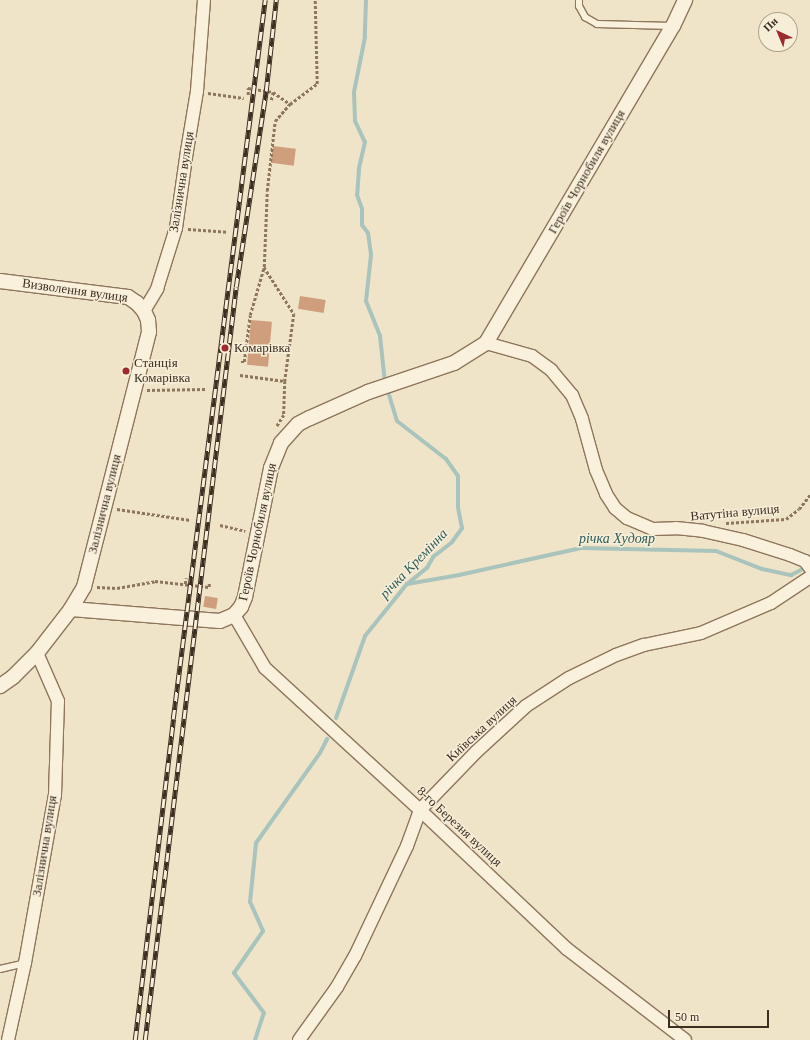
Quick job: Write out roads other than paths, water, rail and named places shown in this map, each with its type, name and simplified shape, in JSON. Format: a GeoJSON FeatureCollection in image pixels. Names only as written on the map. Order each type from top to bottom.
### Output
{"type":"FeatureCollection","features":[{"type":"Feature","properties":{"kind":"street","name":"Залізнична вулиця"},"geometry":{"type":"LineString","coordinates":[[0,686],[13,677],[38,653],[72,609],[84,587],[149,332],[148,320],[144,311],[157,289],[176,228],[197,91],[204,0]]}},
{"type":"Feature","properties":{"kind":"street","name":"Героїв Чорнобиля вулиця"},"geometry":{"type":"LineString","coordinates":[[72,609],[220,621],[234,615],[241,607],[245,597],[257,533],[275,455],[289,433],[298,424],[310,418],[368,392],[454,363],[486,343],[673,26],[685,0]]}},
{"type":"Feature","properties":{"kind":"street","name":"Визволення вулиця"},"geometry":{"type":"LineString","coordinates":[[0,281],[128,297],[137,303],[144,311]]}},
{"type":"Feature","properties":{"kind":"street"},"geometry":{"type":"LineString","coordinates":[[486,343],[532,356],[551,370],[572,395],[582,419],[596,470],[606,494],[615,508],[627,518],[653,529],[676,528],[743,540],[805,561],[810,568]]}},
{"type":"Feature","properties":{"kind":"street","name":"Київська вулиця"},"geometry":{"type":"LineString","coordinates":[[299,1040],[337,987],[356,956],[407,846],[420,810],[476,752],[526,706],[542,694],[569,678],[616,656],[644,645],[701,633],[738,618],[771,603],[810,577]]}},
{"type":"Feature","properties":{"kind":"street","name":"8-го Березня вулиця"},"geometry":{"type":"LineString","coordinates":[[234,615],[265,668],[420,810],[567,949],[686,1040]]}},
{"type":"Feature","properties":{"kind":"street","name":"Залізнична вулиця"},"geometry":{"type":"LineString","coordinates":[[8,1040],[25,963],[55,795],[58,701],[38,653]]}},
{"type":"Feature","properties":{"kind":"lane"},"geometry":{"type":"LineString","coordinates":[[579,0],[579,6],[585,17],[597,24],[673,26]]}},
{"type":"Feature","properties":{"kind":"lane"},"geometry":{"type":"LineString","coordinates":[[0,969],[25,963]]}},
{"type":"Feature","properties":{"kind":"waterway","name":"річка Кремінна"},"geometry":{"type":"LineString","coordinates":[[366,0],[365,37],[354,92],[355,121],[365,142],[359,169],[357,195],[362,209],[362,225],[368,233],[371,255],[366,301],[380,336],[385,383]]}},
{"type":"Feature","properties":{"kind":"waterway","name":"річка Кремінна"},"geometry":{"type":"LineString","coordinates":[[336,718],[365,636],[407,584],[427,568],[433,557],[452,542],[462,528],[458,507],[458,476],[446,459],[397,421],[387,389]]}},
{"type":"Feature","properties":{"kind":"waterway","name":"річка Худояр"},"geometry":{"type":"LineString","coordinates":[[407,584],[459,575],[581,548],[716,551],[762,569],[791,575],[801,570]]}},
{"type":"Feature","properties":{"kind":"waterway","name":"річка Кремінна"},"geometry":{"type":"LineString","coordinates":[[255,1040],[264,1013],[234,973],[263,931],[250,902],[256,843],[320,753],[327,739]]}},
{"type":"Feature","properties":{"kind":"railway"},"geometry":{"type":"LineString","coordinates":[[135,1040],[173,719],[265,0]]}},
{"type":"Feature","properties":{"kind":"railway"},"geometry":{"type":"LineString","coordinates":[[145,1040],[236,287],[266,91],[276,0]]}},
{"type":"Feature","properties":{"kind":"place","name":"Комарівка"},"geometry":{"type":"Point","coordinates":[225,348]}},
{"type":"Feature","properties":{"kind":"place","name":"Станція Комарівка"},"geometry":{"type":"Point","coordinates":[126,371]}}]}
